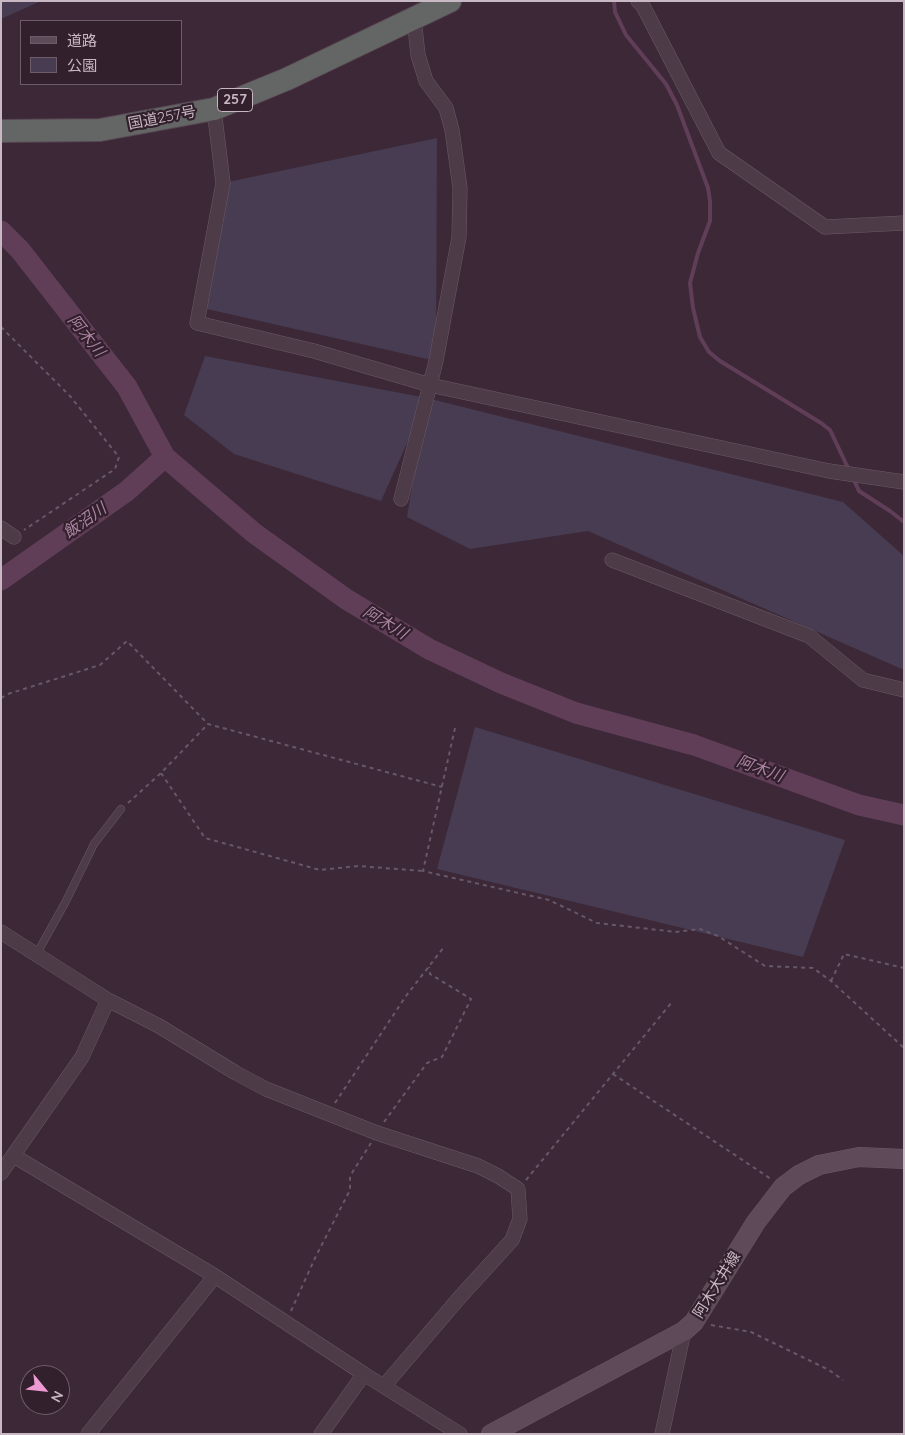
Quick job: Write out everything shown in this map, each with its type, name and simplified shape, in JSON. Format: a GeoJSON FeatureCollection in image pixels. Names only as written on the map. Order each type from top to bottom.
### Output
{"type":"FeatureCollection","features":[{"type":"Feature","properties":{"kind":"highway","name":"国道257号"},"geometry":{"type":"LineString","coordinates":[[1,130],[100,130],[214,109],[287,79],[450,1]]}},
{"type":"Feature","properties":{"kind":"main road","name":"阿木大井線"},"geometry":{"type":"LineString","coordinates":[[491,1434],[689,1327],[756,1222],[783,1188],[799,1175],[819,1165],[859,1157],[904,1159]]}},
{"type":"Feature","properties":{"kind":"street"},"geometry":{"type":"LineString","coordinates":[[638,1],[643,6],[719,154],[825,226],[904,223]]}},
{"type":"Feature","properties":{"kind":"street"},"geometry":{"type":"LineString","coordinates":[[401,499],[430,385],[459,237],[460,188],[452,130],[446,108],[426,80],[423,72],[418,55],[414,18]]}},
{"type":"Feature","properties":{"kind":"street"},"geometry":{"type":"LineString","coordinates":[[214,109],[223,183],[197,324],[314,351],[430,385],[829,471],[904,482]]}},
{"type":"Feature","properties":{"kind":"street"},"geometry":{"type":"LineString","coordinates":[[1,528],[14,537]]}},
{"type":"Feature","properties":{"kind":"street"},"geometry":{"type":"LineString","coordinates":[[612,560],[809,636],[863,680],[904,690]]}},
{"type":"Feature","properties":{"kind":"street"},"geometry":{"type":"LineString","coordinates":[[1,932],[108,1000],[159,1026],[266,1089],[377,1133],[478,1166],[518,1189],[520,1219],[512,1240],[460,1296],[384,1386]]}},
{"type":"Feature","properties":{"kind":"street"},"geometry":{"type":"LineString","coordinates":[[1,1173],[82,1057],[108,1000]]}},
{"type":"Feature","properties":{"kind":"street"},"geometry":{"type":"LineString","coordinates":[[14,1156],[215,1276],[364,1374],[460,1434]]}},
{"type":"Feature","properties":{"kind":"street"},"geometry":{"type":"LineString","coordinates":[[88,1434],[215,1276]]}},
{"type":"Feature","properties":{"kind":"street"},"geometry":{"type":"LineString","coordinates":[[662,1434],[689,1327]]}},
{"type":"Feature","properties":{"kind":"street"},"geometry":{"type":"LineString","coordinates":[[321,1434],[364,1374]]}},
{"type":"Feature","properties":{"kind":"lane"},"geometry":{"type":"LineString","coordinates":[[36,955],[65,903],[94,844],[122,809]]}},
{"type":"Feature","properties":{"kind":"path"},"geometry":{"type":"LineString","coordinates":[[1,328],[70,396],[119,457],[115,470],[14,537]]}},
{"type":"Feature","properties":{"kind":"path"},"geometry":{"type":"LineString","coordinates":[[1,698],[8,694],[100,665],[127,641],[208,724],[442,787]]}},
{"type":"Feature","properties":{"kind":"path"},"geometry":{"type":"LineString","coordinates":[[122,809],[161,773],[208,724]]}},
{"type":"Feature","properties":{"kind":"path"},"geometry":{"type":"LineString","coordinates":[[423,871],[455,728]]}},
{"type":"Feature","properties":{"kind":"path"},"geometry":{"type":"LineString","coordinates":[[161,773],[205,838],[320,870],[358,866],[423,871],[549,900],[597,923],[676,932],[700,929],[718,936],[765,966],[813,968],[831,981],[904,1048]]}},
{"type":"Feature","properties":{"kind":"path"},"geometry":{"type":"LineString","coordinates":[[328,1114],[406,996],[444,947]]}},
{"type":"Feature","properties":{"kind":"path"},"geometry":{"type":"LineString","coordinates":[[831,981],[844,954],[904,968]]}},
{"type":"Feature","properties":{"kind":"path"},"geometry":{"type":"LineString","coordinates":[[518,1189],[672,1002]]}},
{"type":"Feature","properties":{"kind":"path"},"geometry":{"type":"LineString","coordinates":[[613,1074],[783,1188]]}},
{"type":"Feature","properties":{"kind":"path"},"geometry":{"type":"LineString","coordinates":[[689,1327],[751,1332],[829,1370],[843,1380]]}},
{"type":"Feature","properties":{"kind":"green space"},"geometry":{"type":"Polygon","coordinates":[[[1,1],[41,1],[1,19],[1,1]]]}},
{"type":"Feature","properties":{"kind":"green space"},"geometry":{"type":"Polygon","coordinates":[[[437,138],[436,361],[207,309],[223,183],[437,138]]]}},
{"type":"Feature","properties":{"kind":"green space"},"geometry":{"type":"Polygon","coordinates":[[[205,356],[427,398],[843,502],[904,556],[904,670],[588,531],[470,549],[407,517],[426,401],[381,501],[234,454],[184,415],[205,356]]]}},
{"type":"Feature","properties":{"kind":"green space"},"geometry":{"type":"Polygon","coordinates":[[[475,727],[845,840],[803,957],[437,869],[475,727]]]}},
{"type":"Feature","properties":{"kind":"waterway"},"geometry":{"type":"LineString","coordinates":[[614,1],[615,12],[626,35],[666,84],[677,105],[708,188],[710,221],[698,253],[690,283],[693,308],[700,337],[709,352],[720,361],[830,430],[849,470]]}},
{"type":"Feature","properties":{"kind":"waterway","name":"阿木川"},"geometry":{"type":"LineString","coordinates":[[1,231],[20,250],[127,387],[165,457],[254,533],[346,599],[429,649],[501,683],[576,713],[694,745],[859,805],[904,815]]}},
{"type":"Feature","properties":{"kind":"waterway","name":"飯沼川"},"geometry":{"type":"LineString","coordinates":[[1,580],[127,491],[165,457]]}},
{"type":"Feature","properties":{"kind":"waterway"},"geometry":{"type":"LineString","coordinates":[[853,478],[859,491],[904,522]]}}]}
